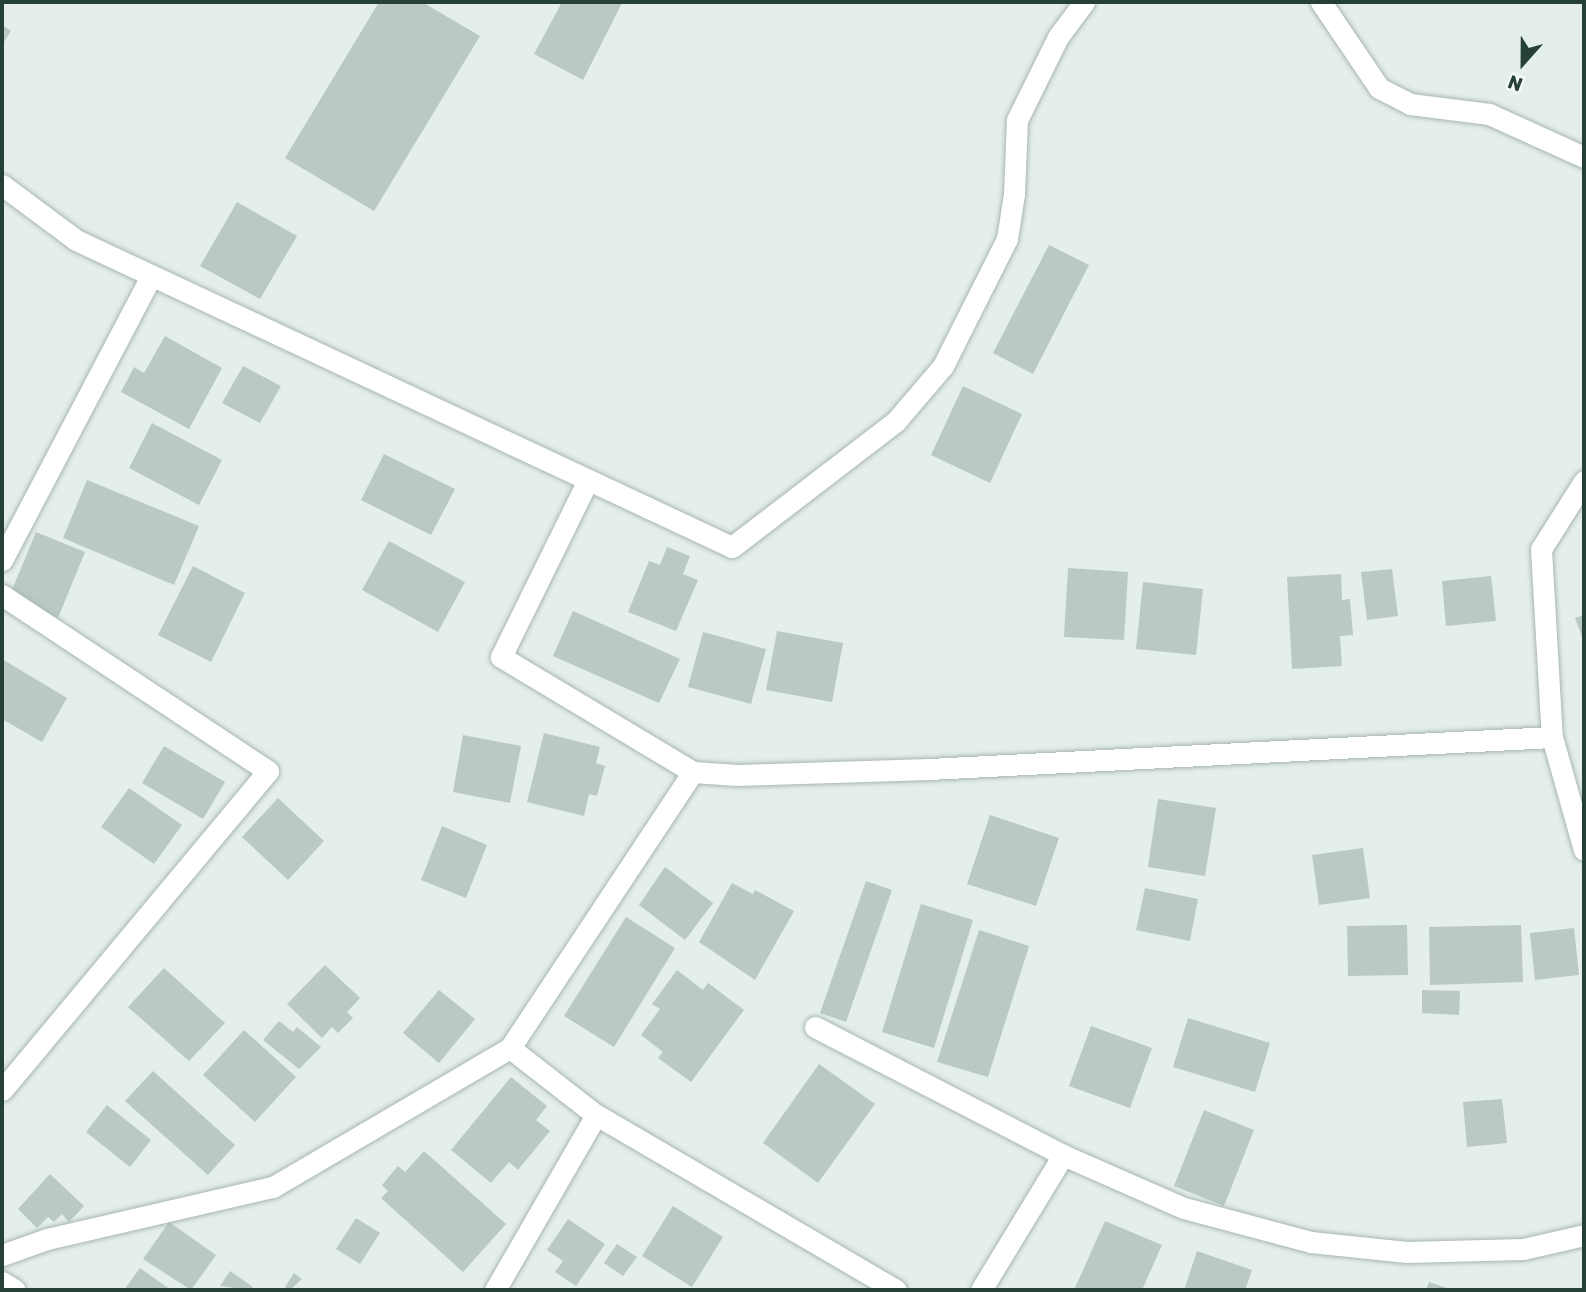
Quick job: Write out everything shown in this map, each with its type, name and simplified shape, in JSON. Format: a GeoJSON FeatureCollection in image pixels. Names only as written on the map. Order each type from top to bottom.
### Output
{"type":"FeatureCollection","features":[{"type":"Feature","properties":{"kind":"street"},"geometry":{"type":"LineString","coordinates":[[2,185],[76,240],[732,547],[896,421],[943,366],[1007,239],[1014,194],[1017,120],[1058,37],[1084,2]]}},
{"type":"Feature","properties":{"kind":"street"},"geometry":{"type":"LineString","coordinates":[[1321,2],[1379,88],[1410,104],[1489,114],[1584,157]]}},
{"type":"Feature","properties":{"kind":"street"},"geometry":{"type":"LineString","coordinates":[[2,560],[151,276]]}},
{"type":"Feature","properties":{"kind":"street"},"geometry":{"type":"LineString","coordinates":[[588,480],[501,657],[692,772],[737,775],[929,769],[1552,737]]}},
{"type":"Feature","properties":{"kind":"street"},"geometry":{"type":"LineString","coordinates":[[1584,481],[1541,549],[1552,737],[1584,850]]}},
{"type":"Feature","properties":{"kind":"street"},"geometry":{"type":"LineString","coordinates":[[2,595],[268,771],[2,1090]]}},
{"type":"Feature","properties":{"kind":"street"},"geometry":{"type":"LineString","coordinates":[[2,1255],[47,1239],[273,1187],[510,1048],[692,772]]}},
{"type":"Feature","properties":{"kind":"street"},"geometry":{"type":"LineString","coordinates":[[815,1027],[1063,1155],[1184,1208],[1311,1242],[1406,1252],[1523,1249],[1584,1235]]}},
{"type":"Feature","properties":{"kind":"street"},"geometry":{"type":"LineString","coordinates":[[510,1048],[596,1115],[896,1290]]}},
{"type":"Feature","properties":{"kind":"street"},"geometry":{"type":"LineString","coordinates":[[495,1290],[596,1115]]}},
{"type":"Feature","properties":{"kind":"street"},"geometry":{"type":"LineString","coordinates":[[981,1290],[1063,1155]]}},
{"type":"Feature","properties":{"kind":"street"},"geometry":{"type":"LineString","coordinates":[[2,1282],[15,1290]]}},
{"type":"Feature","properties":{"kind":"building"},"geometry":{"type":"Polygon","coordinates":[[[379,2],[422,2],[480,36],[374,211],[285,158],[379,2]]]}},
{"type":"Feature","properties":{"kind":"building"},"geometry":{"type":"Polygon","coordinates":[[[562,2],[622,3],[583,80],[534,54],[562,2]]]}},
{"type":"Feature","properties":{"kind":"building"},"geometry":{"type":"Polygon","coordinates":[[[2,25],[11,31],[2,45],[2,25]]]}},
{"type":"Feature","properties":{"kind":"building"},"geometry":{"type":"Polygon","coordinates":[[[237,202],[297,236],[260,299],[200,266],[237,202]]]}},
{"type":"Feature","properties":{"kind":"building"},"geometry":{"type":"Polygon","coordinates":[[[1049,245],[1089,265],[1033,374],[993,353],[1049,245]]]}},
{"type":"Feature","properties":{"kind":"building"},"geometry":{"type":"Polygon","coordinates":[[[165,336],[222,368],[189,429],[121,392],[134,367],[144,373],[165,336]]]}},
{"type":"Feature","properties":{"kind":"building"},"geometry":{"type":"Polygon","coordinates":[[[243,366],[281,386],[260,423],[222,403],[243,366]]]}},
{"type":"Feature","properties":{"kind":"building"},"geometry":{"type":"Polygon","coordinates":[[[963,386],[1022,414],[990,483],[931,455],[963,386]]]}},
{"type":"Feature","properties":{"kind":"building"},"geometry":{"type":"Polygon","coordinates":[[[152,423],[222,460],[199,505],[129,468],[152,423]]]}},
{"type":"Feature","properties":{"kind":"building"},"geometry":{"type":"Polygon","coordinates":[[[384,454],[455,489],[431,535],[361,500],[384,454]]]}},
{"type":"Feature","properties":{"kind":"building"},"geometry":{"type":"Polygon","coordinates":[[[87,480],[199,526],[174,585],[63,538],[87,480]]]}},
{"type":"Feature","properties":{"kind":"building"},"geometry":{"type":"Polygon","coordinates":[[[36,532],[85,552],[58,618],[9,597],[36,532]]]}},
{"type":"Feature","properties":{"kind":"building"},"geometry":{"type":"Polygon","coordinates":[[[389,541],[465,582],[438,632],[362,590],[389,541]]]}},
{"type":"Feature","properties":{"kind":"building"},"geometry":{"type":"Polygon","coordinates":[[[667,547],[690,556],[683,574],[698,580],[676,631],[628,612],[649,561],[660,565],[667,547]]]}},
{"type":"Feature","properties":{"kind":"building"},"geometry":{"type":"Polygon","coordinates":[[[193,566],[245,593],[211,662],[158,635],[193,566]]]}},
{"type":"Feature","properties":{"kind":"building"},"geometry":{"type":"Polygon","coordinates":[[[1068,568],[1128,572],[1124,640],[1064,637],[1068,568]]]}},
{"type":"Feature","properties":{"kind":"building"},"geometry":{"type":"Polygon","coordinates":[[[1392,569],[1398,616],[1367,620],[1361,572],[1392,569]]]}},
{"type":"Feature","properties":{"kind":"building"},"geometry":{"type":"Polygon","coordinates":[[[1341,574],[1342,600],[1350,599],[1353,635],[1340,636],[1342,666],[1292,669],[1287,577],[1341,574]]]}},
{"type":"Feature","properties":{"kind":"building"},"geometry":{"type":"Polygon","coordinates":[[[1491,576],[1496,621],[1446,626],[1442,581],[1491,576]]]}},
{"type":"Feature","properties":{"kind":"building"},"geometry":{"type":"Polygon","coordinates":[[[1143,582],[1203,589],[1196,655],[1136,649],[1143,582]]]}},
{"type":"Feature","properties":{"kind":"building"},"geometry":{"type":"Polygon","coordinates":[[[573,611],[680,659],[659,703],[553,656],[573,611]]]}},
{"type":"Feature","properties":{"kind":"building"},"geometry":{"type":"Polygon","coordinates":[[[1584,615],[1584,642],[1575,618],[1584,615]]]}},
{"type":"Feature","properties":{"kind":"building"},"geometry":{"type":"Polygon","coordinates":[[[777,631],[843,643],[832,702],[766,690],[777,631]]]}},
{"type":"Feature","properties":{"kind":"building"},"geometry":{"type":"Polygon","coordinates":[[[703,632],[766,649],[751,704],[688,687],[703,632]]]}},
{"type":"Feature","properties":{"kind":"building"},"geometry":{"type":"Polygon","coordinates":[[[2,659],[67,698],[42,742],[2,719],[2,659]]]}},
{"type":"Feature","properties":{"kind":"building"},"geometry":{"type":"Polygon","coordinates":[[[544,733],[600,747],[596,763],[605,766],[597,796],[589,794],[584,816],[527,802],[544,733]]]}},
{"type":"Feature","properties":{"kind":"building"},"geometry":{"type":"Polygon","coordinates":[[[463,735],[521,746],[510,803],[453,792],[463,735]]]}},
{"type":"Feature","properties":{"kind":"building"},"geometry":{"type":"Polygon","coordinates":[[[164,746],[225,782],[203,819],[142,783],[164,746]]]}},
{"type":"Feature","properties":{"kind":"building"},"geometry":{"type":"Polygon","coordinates":[[[129,788],[182,825],[154,864],[101,827],[129,788]]]}},
{"type":"Feature","properties":{"kind":"building"},"geometry":{"type":"Polygon","coordinates":[[[278,798],[324,841],[288,880],[242,837],[278,798]]]}},
{"type":"Feature","properties":{"kind":"building"},"geometry":{"type":"Polygon","coordinates":[[[1158,799],[1216,808],[1205,876],[1148,867],[1158,799]]]}},
{"type":"Feature","properties":{"kind":"building"},"geometry":{"type":"Polygon","coordinates":[[[990,815],[1059,838],[1036,906],[967,884],[990,815]]]}},
{"type":"Feature","properties":{"kind":"building"},"geometry":{"type":"Polygon","coordinates":[[[442,826],[487,845],[466,898],[421,880],[442,826]]]}},
{"type":"Feature","properties":{"kind":"building"},"geometry":{"type":"Polygon","coordinates":[[[1363,848],[1370,898],[1319,905],[1312,855],[1363,848]]]}},
{"type":"Feature","properties":{"kind":"building"},"geometry":{"type":"Polygon","coordinates":[[[665,867],[713,903],[685,940],[639,905],[665,867]]]}},
{"type":"Feature","properties":{"kind":"building"},"geometry":{"type":"Polygon","coordinates":[[[866,881],[892,890],[846,1022],[820,1013],[866,881]]]}},
{"type":"Feature","properties":{"kind":"building"},"geometry":{"type":"Polygon","coordinates":[[[732,883],[753,894],[755,890],[794,911],[755,980],[699,942],[732,883]]]}},
{"type":"Feature","properties":{"kind":"building"},"geometry":{"type":"Polygon","coordinates":[[[1145,888],[1198,899],[1190,941],[1136,930],[1145,888]]]}},
{"type":"Feature","properties":{"kind":"building"},"geometry":{"type":"Polygon","coordinates":[[[921,904],[973,920],[934,1048],[882,1032],[921,904]]]}},
{"type":"Feature","properties":{"kind":"building"},"geometry":{"type":"Polygon","coordinates":[[[626,917],[675,948],[614,1047],[564,1016],[626,917]]]}},
{"type":"Feature","properties":{"kind":"building"},"geometry":{"type":"Polygon","coordinates":[[[1407,925],[1408,975],[1348,976],[1347,926],[1407,925]]]}},
{"type":"Feature","properties":{"kind":"building"},"geometry":{"type":"Polygon","coordinates":[[[1521,925],[1523,982],[1430,985],[1429,927],[1521,925]]]}},
{"type":"Feature","properties":{"kind":"building"},"geometry":{"type":"Polygon","coordinates":[[[1574,928],[1579,975],[1535,980],[1530,933],[1574,928]]]}},
{"type":"Feature","properties":{"kind":"building"},"geometry":{"type":"Polygon","coordinates":[[[979,930],[1029,946],[988,1077],[937,1062],[979,930]]]}},
{"type":"Feature","properties":{"kind":"building"},"geometry":{"type":"Polygon","coordinates":[[[325,965],[360,998],[347,1012],[353,1018],[338,1033],[332,1027],[322,1038],[287,1004],[325,965]]]}},
{"type":"Feature","properties":{"kind":"building"},"geometry":{"type":"Polygon","coordinates":[[[164,968],[225,1023],[189,1061],[128,1007],[164,968]]]}},
{"type":"Feature","properties":{"kind":"building"},"geometry":{"type":"Polygon","coordinates":[[[677,970],[703,990],[708,983],[744,1010],[691,1082],[658,1058],[663,1052],[641,1035],[660,1009],[652,1004],[677,970]]]}},
{"type":"Feature","properties":{"kind":"building"},"geometry":{"type":"Polygon","coordinates":[[[439,990],[475,1019],[439,1063],[403,1033],[439,990]]]}},
{"type":"Feature","properties":{"kind":"building"},"geometry":{"type":"Polygon","coordinates":[[[1422,990],[1460,991],[1459,1015],[1422,1013],[1422,990]]]}},
{"type":"Feature","properties":{"kind":"building"},"geometry":{"type":"Polygon","coordinates":[[[1188,1018],[1270,1043],[1255,1092],[1173,1067],[1188,1018]]]}},
{"type":"Feature","properties":{"kind":"building"},"geometry":{"type":"Polygon","coordinates":[[[279,1021],[293,1032],[297,1027],[321,1047],[299,1069],[263,1040],[279,1021]]]}},
{"type":"Feature","properties":{"kind":"building"},"geometry":{"type":"Polygon","coordinates":[[[1091,1026],[1152,1048],[1130,1108],[1069,1086],[1091,1026]]]}},
{"type":"Feature","properties":{"kind":"building"},"geometry":{"type":"Polygon","coordinates":[[[244,1030],[296,1077],[255,1122],[203,1075],[244,1030]]]}},
{"type":"Feature","properties":{"kind":"building"},"geometry":{"type":"Polygon","coordinates":[[[819,1064],[875,1104],[818,1183],[763,1143],[819,1064]]]}},
{"type":"Feature","properties":{"kind":"building"},"geometry":{"type":"Polygon","coordinates":[[[153,1071],[235,1145],[208,1175],[125,1101],[153,1071]]]}},
{"type":"Feature","properties":{"kind":"building"},"geometry":{"type":"Polygon","coordinates":[[[511,1077],[547,1106],[536,1120],[550,1131],[518,1170],[509,1162],[491,1183],[451,1150],[511,1077]]]}},
{"type":"Feature","properties":{"kind":"building"},"geometry":{"type":"Polygon","coordinates":[[[1502,1099],[1507,1143],[1467,1147],[1463,1102],[1502,1099]]]}},
{"type":"Feature","properties":{"kind":"building"},"geometry":{"type":"Polygon","coordinates":[[[107,1105],[151,1140],[130,1167],[86,1132],[107,1105]]]}},
{"type":"Feature","properties":{"kind":"building"},"geometry":{"type":"Polygon","coordinates":[[[1204,1110],[1254,1130],[1224,1206],[1174,1186],[1204,1110]]]}},
{"type":"Feature","properties":{"kind":"building"},"geometry":{"type":"Polygon","coordinates":[[[424,1151],[506,1224],[463,1272],[381,1198],[388,1191],[382,1185],[398,1166],[405,1172],[424,1151]]]}},
{"type":"Feature","properties":{"kind":"building"},"geometry":{"type":"Polygon","coordinates":[[[50,1174],[84,1206],[69,1222],[62,1214],[54,1222],[48,1217],[37,1228],[18,1209],[50,1174]]]}},
{"type":"Feature","properties":{"kind":"building"},"geometry":{"type":"Polygon","coordinates":[[[673,1206],[723,1237],[692,1287],[642,1256],[673,1206]]]}},
{"type":"Feature","properties":{"kind":"building"},"geometry":{"type":"Polygon","coordinates":[[[356,1218],[380,1233],[360,1264],[336,1249],[356,1218]]]}},
{"type":"Feature","properties":{"kind":"building"},"geometry":{"type":"Polygon","coordinates":[[[568,1219],[605,1244],[576,1286],[555,1272],[563,1261],[547,1250],[568,1219]]]}},
{"type":"Feature","properties":{"kind":"building"},"geometry":{"type":"Polygon","coordinates":[[[1105,1221],[1162,1245],[1142,1290],[1074,1290],[1105,1221]]]}},
{"type":"Feature","properties":{"kind":"building"},"geometry":{"type":"Polygon","coordinates":[[[169,1222],[216,1255],[191,1290],[143,1259],[169,1222]]]}},
{"type":"Feature","properties":{"kind":"building"},"geometry":{"type":"Polygon","coordinates":[[[617,1244],[637,1257],[623,1276],[604,1263],[617,1244]]]}},
{"type":"Feature","properties":{"kind":"building"},"geometry":{"type":"Polygon","coordinates":[[[1197,1251],[1252,1270],[1245,1290],[1184,1290],[1197,1251]]]}},
{"type":"Feature","properties":{"kind":"building"},"geometry":{"type":"Polygon","coordinates":[[[140,1268],[171,1290],[124,1290],[140,1268]]]}},
{"type":"Feature","properties":{"kind":"building"},"geometry":{"type":"Polygon","coordinates":[[[230,1271],[253,1287],[250,1290],[220,1286],[230,1271]]]}},
{"type":"Feature","properties":{"kind":"building"},"geometry":{"type":"Polygon","coordinates":[[[294,1273],[302,1279],[290,1290],[285,1287],[294,1273]]]}},
{"type":"Feature","properties":{"kind":"building"},"geometry":{"type":"Polygon","coordinates":[[[1429,1282],[1453,1290],[1426,1290],[1429,1282]]]}}]}
